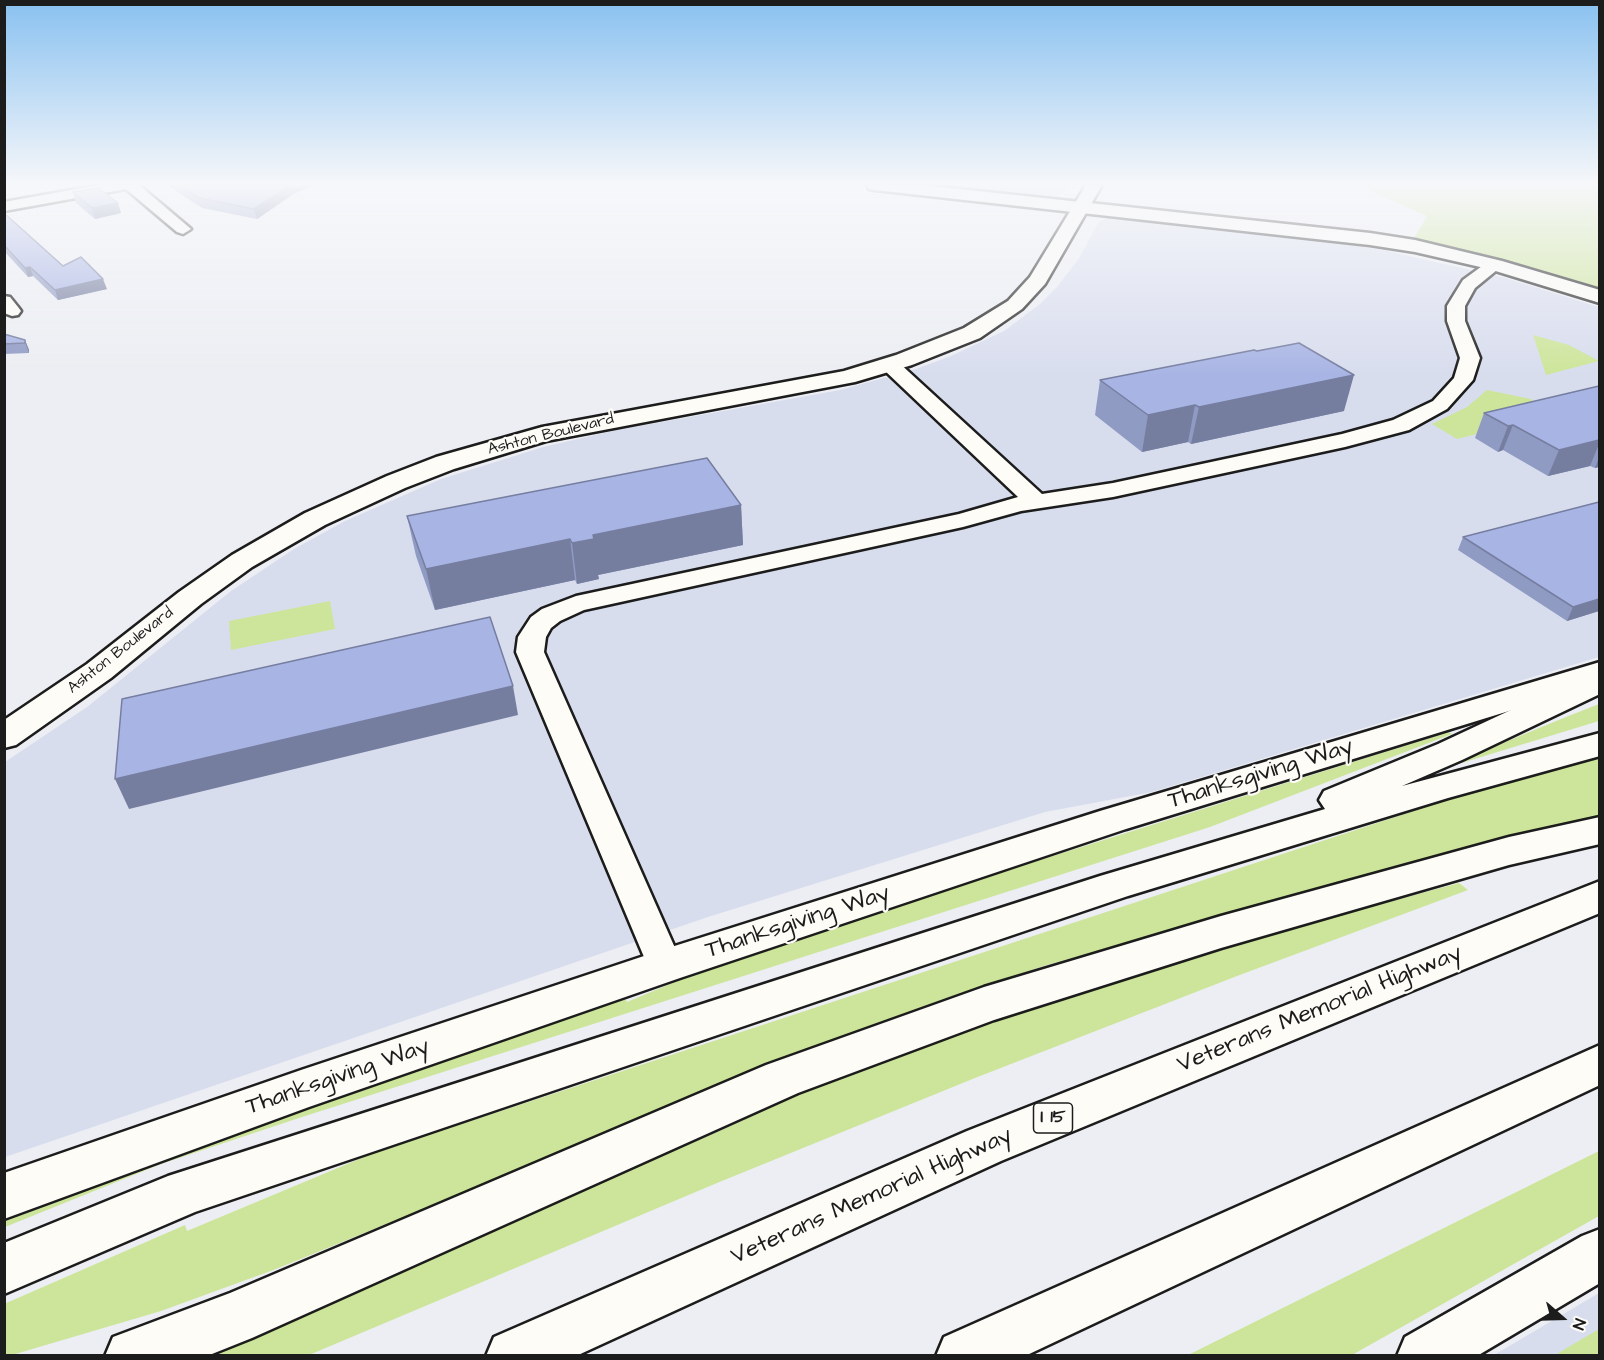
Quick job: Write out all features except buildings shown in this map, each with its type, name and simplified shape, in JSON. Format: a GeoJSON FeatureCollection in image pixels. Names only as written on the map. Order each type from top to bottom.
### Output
{"type":"FeatureCollection","features":[{"type":"Feature","properties":{"kind":"main road","name":"Ashton Boulevard"},"geometry":{"type":"LineString","coordinates":[[4,737],[99,671],[190,598],[242,561],[315,519],[396,482],[445,463],[542,434],[797,387],[882,368],[937,349],[972,333],[1015,305],[1038,280],[1057,248]]}},
{"type":"Feature","properties":{"kind":"main road"},"geometry":{"type":"LineString","coordinates":[[1425,248],[1495,265],[1599,297]]}},
{"type":"Feature","properties":{"kind":"main road","name":"Thanksgiving Way"},"geometry":{"type":"LineString","coordinates":[[4,1196],[301,1090],[665,966],[1113,820],[1599,672]]}},
{"type":"Feature","properties":{"kind":"main road"},"geometry":{"type":"LineString","coordinates":[[1114,885],[1349,795],[1450,752],[1599,681]]}},
{"type":"Feature","properties":{"kind":"main road"},"geometry":{"type":"LineString","coordinates":[[4,1269],[186,1192],[1114,885],[1436,789],[1599,744]]}},
{"type":"Feature","properties":{"kind":"main road"},"geometry":{"type":"LineString","coordinates":[[132,1356],[233,1319],[782,1079],[984,1005],[1221,932],[1474,860],[1599,830]]}},
{"type":"Feature","properties":{"kind":"main road","name":"Veterans Memorial Highway"},"geometry":{"type":"LineString","coordinates":[[513,1356],[984,1146],[1599,896]]}},
{"type":"Feature","properties":{"kind":"main road"},"geometry":{"type":"LineString","coordinates":[[963,1356],[1599,1064]]}},
{"type":"Feature","properties":{"kind":"main road"},"geometry":{"type":"LineString","coordinates":[[1424,1356],[1599,1254]]}},
{"type":"Feature","properties":{"kind":"street"},"geometry":{"type":"LineString","coordinates":[[665,966],[530,652],[535,630],[551,615],[576,604],[963,520],[1028,502],[1113,490],[1390,429],[1426,414],[1450,397],[1466,374],[1469,365],[1469,350],[1458,328],[1456,306],[1469,284],[1495,265]]}},
{"type":"Feature","properties":{"kind":"street"},"geometry":{"type":"LineString","coordinates":[[882,368],[1028,502]]}},
{"type":"Feature","properties":{"kind":"shaded area"},"geometry":{"type":"Polygon","coordinates":[[[1085,248],[1373,248],[1506,278],[1599,307],[1599,657],[1152,792],[1045,812],[708,917],[5,1157],[5,762],[87,707],[231,591],[294,549],[345,521],[441,479],[543,447],[617,430],[840,390],[916,369],[951,356],[1004,331],[1040,304],[1057,287],[1085,248]]]}},
{"type":"Feature","properties":{"kind":"shaded area"},"geometry":{"type":"Polygon","coordinates":[[[1599,1293],[1599,1355],[1494,1355],[1599,1293]]]}},
{"type":"Feature","properties":{"kind":"green space"},"geometry":{"type":"Polygon","coordinates":[[[1453,248],[1599,248],[1599,287],[1453,248]]]}},
{"type":"Feature","properties":{"kind":"green space"},"geometry":{"type":"Polygon","coordinates":[[[1533,335],[1569,345],[1599,361],[1546,375],[1533,335]]]}},
{"type":"Feature","properties":{"kind":"green space"},"geometry":{"type":"Polygon","coordinates":[[[1487,390],[1531,399],[1546,417],[1457,439],[1432,424],[1467,407],[1487,390]]]}},
{"type":"Feature","properties":{"kind":"green space"},"geometry":{"type":"Polygon","coordinates":[[[330,601],[335,629],[231,650],[229,621],[330,601]]]}},
{"type":"Feature","properties":{"kind":"green space"},"geometry":{"type":"Polygon","coordinates":[[[1599,704],[1599,721],[1432,772],[1566,717],[1599,704]]]}},
{"type":"Feature","properties":{"kind":"green space"},"geometry":{"type":"Polygon","coordinates":[[[1449,732],[1452,734],[1210,827],[302,1117],[161,1164],[5,1227],[4,1217],[624,997],[627,1002],[749,951],[1449,732]]]}},
{"type":"Feature","properties":{"kind":"green space"},"geometry":{"type":"Polygon","coordinates":[[[1599,750],[1599,815],[1047,965],[941,1000],[276,1269],[161,1311],[5,1356],[4,1304],[185,1225],[187,1231],[376,1152],[1599,750]]]}},
{"type":"Feature","properties":{"kind":"green space"},"geometry":{"type":"Polygon","coordinates":[[[1459,883],[1468,890],[1237,976],[975,1078],[717,1183],[309,1355],[189,1356],[623,1173],[744,1120],[743,1116],[923,1040],[1232,944],[1459,883]]]}},
{"type":"Feature","properties":{"kind":"green space"},"geometry":{"type":"Polygon","coordinates":[[[1599,1151],[1599,1216],[1352,1355],[1188,1355],[1599,1151]]]}},
{"type":"Feature","properties":{"kind":"green space"},"geometry":{"type":"Polygon","coordinates":[[[1599,1329],[1599,1355],[1555,1355],[1599,1329]]]}}]}
